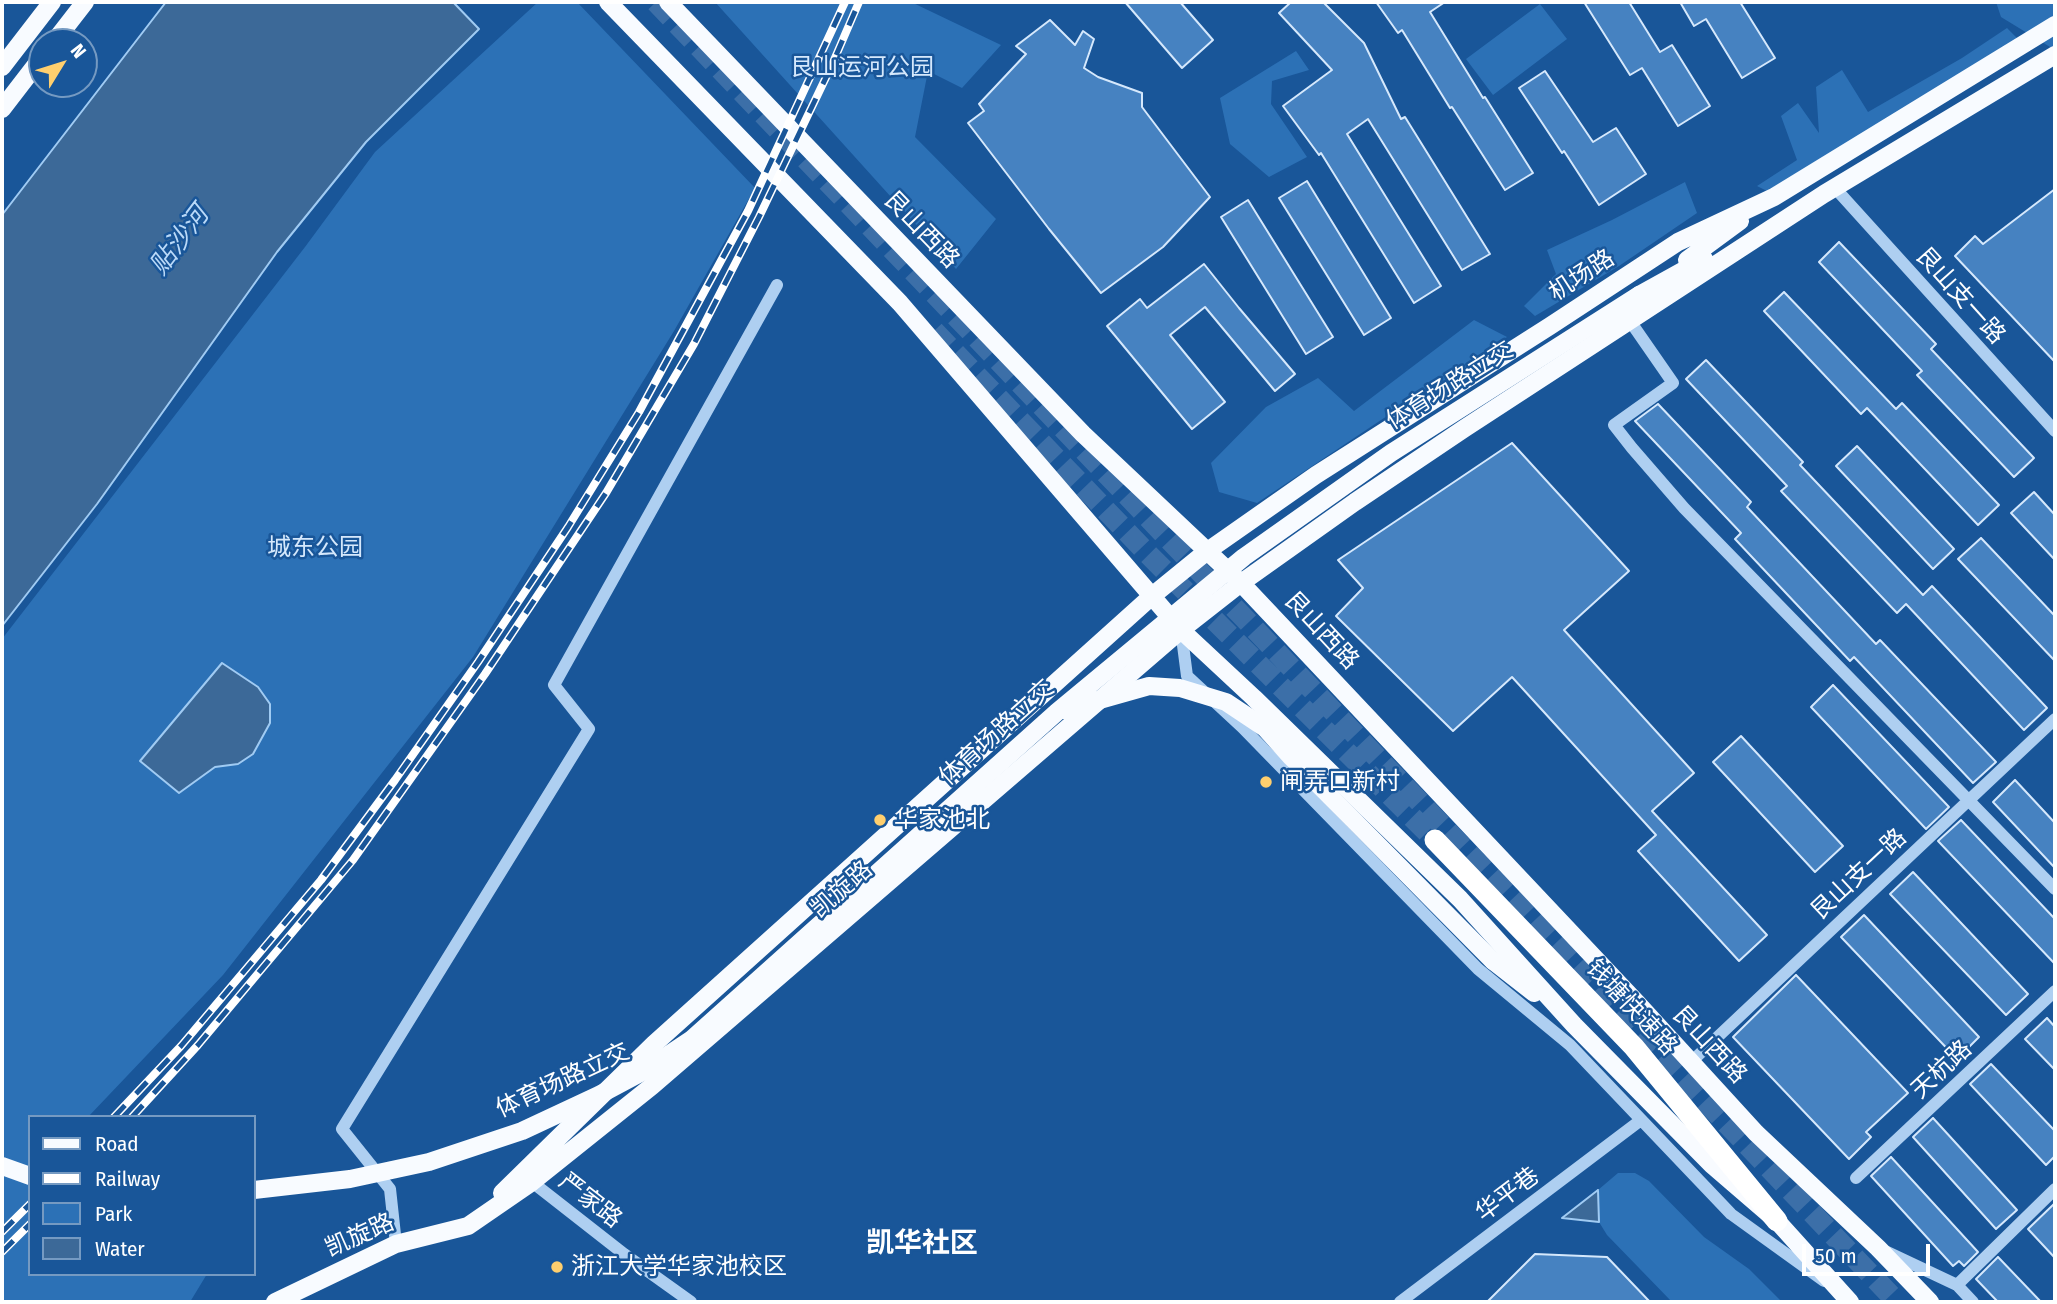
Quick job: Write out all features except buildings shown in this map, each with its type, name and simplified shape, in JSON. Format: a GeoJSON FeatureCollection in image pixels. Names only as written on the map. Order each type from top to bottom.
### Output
{"type":"FeatureCollection","features":[{"type":"Feature","properties":{"kind":"highway","name":"钱塘快速路"},"geometry":{"type":"LineString","coordinates":[[1435,840],[1634,1047],[1777,1221]]}},
{"type":"Feature","properties":{"kind":"main road"},"geometry":{"type":"LineString","coordinates":[[2,67],[52,2]]}},
{"type":"Feature","properties":{"kind":"main road"},"geometry":{"type":"LineString","coordinates":[[65,28],[85,2]]}},
{"type":"Feature","properties":{"kind":"main road"},"geometry":{"type":"LineString","coordinates":[[608,2],[900,303],[1181,630],[1460,900],[1574,1025],[1712,1165],[1777,1221],[1847,1299]]}},
{"type":"Feature","properties":{"kind":"main road","name":"艮山西路"},"geometry":{"type":"LineString","coordinates":[[668,2],[1073,424],[1241,583],[1756,1133],[1878,1248],[1930,1302]]}},
{"type":"Feature","properties":{"kind":"main road","name":"机场路"},"geometry":{"type":"LineString","coordinates":[[1152,596],[1206,552],[1316,475],[1678,242],[1774,197],[2055,25]]}},
{"type":"Feature","properties":{"kind":"main road"},"geometry":{"type":"LineString","coordinates":[[1241,583],[1355,502],[1830,191],[2055,55]]}},
{"type":"Feature","properties":{"kind":"main road"},"geometry":{"type":"LineString","coordinates":[[2,109],[28,75]]}},
{"type":"Feature","properties":{"kind":"main road","name":"体育场路立交"},"geometry":{"type":"LineString","coordinates":[[1639,295],[1830,191]]}},
{"type":"Feature","properties":{"kind":"main road","name":"体育场路立交"},"geometry":{"type":"LineString","coordinates":[[256,1190],[350,1179],[429,1162],[522,1131],[644,1071],[692,1039],[1057,712],[1244,557],[1391,453],[1639,295],[1774,197]]}},
{"type":"Feature","properties":{"kind":"main road","name":"凯旋路"},"geometry":{"type":"LineString","coordinates":[[275,1302],[396,1244],[468,1226],[532,1182],[652,1086],[1181,630],[1241,583]]}},
{"type":"Feature","properties":{"kind":"main road","name":"凯旋路"},"geometry":{"type":"LineString","coordinates":[[468,1226],[654,1044],[1152,596]]}},
{"type":"Feature","properties":{"kind":"main road"},"geometry":{"type":"LineString","coordinates":[[1057,712],[1149,686],[1180,688],[1226,702],[1265,729],[1493,961],[1574,1025]]}},
{"type":"Feature","properties":{"kind":"main road"},"geometry":{"type":"LineString","coordinates":[[2,1166],[28,1175]]}},
{"type":"Feature","properties":{"kind":"street","name":"艮山支一路"},"geometry":{"type":"LineString","coordinates":[[1830,191],[2055,431]]}},
{"type":"Feature","properties":{"kind":"street"},"geometry":{"type":"LineString","coordinates":[[396,1244],[390,1189],[342,1129],[589,729],[554,685],[777,285]]}},
{"type":"Feature","properties":{"kind":"street"},"geometry":{"type":"LineString","coordinates":[[1630,321],[1673,383],[1614,425],[1684,508],[2055,889]]}},
{"type":"Feature","properties":{"kind":"street"},"geometry":{"type":"LineString","coordinates":[[1181,630],[1187,676],[1242,727],[1478,969],[1570,1045],[1731,1214],[1847,1299]]}},
{"type":"Feature","properties":{"kind":"street","name":"艮山支一路"},"geometry":{"type":"LineString","coordinates":[[1691,1062],[2055,719]]}},
{"type":"Feature","properties":{"kind":"street","name":"天杭路"},"geometry":{"type":"LineString","coordinates":[[1856,1178],[2055,991]]}},
{"type":"Feature","properties":{"kind":"street","name":"华平巷"},"geometry":{"type":"LineString","coordinates":[[1406,1300],[1641,1120]]}},
{"type":"Feature","properties":{"kind":"street","name":"严家路"},"geometry":{"type":"LineString","coordinates":[[532,1182],[691,1302]]}},
{"type":"Feature","properties":{"kind":"street"},"geometry":{"type":"LineString","coordinates":[[1956,1285],[2055,1189]]}},
{"type":"Feature","properties":{"kind":"street"},"geometry":{"type":"LineString","coordinates":[[1878,1248],[1956,1285],[1973,1302]]}},
{"type":"Feature","properties":{"kind":"green space","name":"城东公园"},"geometry":{"type":"Polygon","coordinates":[[[538,2],[577,2],[755,188],[674,331],[473,657],[223,975],[90,1115],[28,1115],[28,1276],[206,1276],[190,1302],[2,1302],[2,639],[305,247],[375,152],[538,2]]]}},
{"type":"Feature","properties":{"kind":"green space","name":"艮山运河公园"},"geometry":{"type":"Polygon","coordinates":[[[715,2],[911,2],[1001,45],[962,88],[928,71],[915,137],[996,219],[956,269],[715,2]]]}},
{"type":"Feature","properties":{"kind":"green space"},"geometry":{"type":"Polygon","coordinates":[[[1996,2],[2055,2],[2055,50],[2001,17],[1996,2]]]}},
{"type":"Feature","properties":{"kind":"green space"},"geometry":{"type":"Polygon","coordinates":[[[1540,4],[1567,39],[1493,95],[1466,59],[1540,4]]]}},
{"type":"Feature","properties":{"kind":"green space"},"geometry":{"type":"Polygon","coordinates":[[[2007,28],[2018,39],[1767,191],[1757,186],[1797,160],[1781,116],[1798,103],[1819,133],[1816,87],[1842,70],[1868,112],[1962,58],[2007,28]]]}},
{"type":"Feature","properties":{"kind":"green space"},"geometry":{"type":"Polygon","coordinates":[[[1296,51],[1309,70],[1272,81],[1271,104],[1307,157],[1269,177],[1230,144],[1220,98],[1296,51]]]}},
{"type":"Feature","properties":{"kind":"green space"},"geometry":{"type":"Polygon","coordinates":[[[1685,182],[1697,213],[1619,266],[1535,316],[1524,306],[1556,274],[1547,250],[1685,182]]]}},
{"type":"Feature","properties":{"kind":"green space"},"geometry":{"type":"Polygon","coordinates":[[[1474,320],[1507,337],[1465,368],[1384,418],[1257,503],[1219,492],[1211,463],[1266,407],[1318,378],[1354,411],[1474,320]]]}},
{"type":"Feature","properties":{"kind":"green space"},"geometry":{"type":"Polygon","coordinates":[[[1618,1173],[1635,1173],[1649,1181],[1704,1237],[1749,1269],[1782,1302],[1672,1302],[1607,1235],[1599,1222],[1598,1190],[1618,1173]]]}},
{"type":"Feature","properties":{"kind":"water","name":"贴沙河"},"geometry":{"type":"Polygon","coordinates":[[[166,2],[453,2],[479,29],[366,142],[277,252],[97,504],[2,626],[2,215],[92,98],[98,98],[98,90],[166,2]]]}},
{"type":"Feature","properties":{"kind":"water"},"geometry":{"type":"Polygon","coordinates":[[[222,663],[258,687],[270,704],[270,723],[253,754],[238,764],[215,767],[179,793],[140,761],[222,663]]]}},
{"type":"Feature","properties":{"kind":"water"},"geometry":{"type":"Polygon","coordinates":[[[1598,1190],[1599,1222],[1562,1218],[1598,1190]]]}},
{"type":"Feature","properties":{"kind":"tunnel"},"geometry":{"type":"LineString","coordinates":[[656,2],[1897,1302]]}},
{"type":"Feature","properties":{"kind":"tunnel"},"geometry":{"type":"LineString","coordinates":[[934,331],[1147,553],[1435,840]]}},
{"type":"Feature","properties":{"kind":"railway"},"geometry":{"type":"LineString","coordinates":[[116,1115],[181,1046],[321,880],[478,662],[568,527],[639,412],[748,211],[845,2]]}},
{"type":"Feature","properties":{"kind":"railway"},"geometry":{"type":"LineString","coordinates":[[134,1115],[198,1045],[353,860],[485,674],[606,493],[694,344],[759,217],[859,2]]}},
{"type":"Feature","properties":{"kind":"railway"},"geometry":{"type":"LineString","coordinates":[[2,1232],[28,1206]]}},
{"type":"Feature","properties":{"kind":"railway"},"geometry":{"type":"LineString","coordinates":[[2,1252],[28,1226]]}},
{"type":"Feature","properties":{"kind":"place","name":"闸弄口新村"},"geometry":{"type":"Point","coordinates":[1266,782]}},
{"type":"Feature","properties":{"kind":"place","name":"华家池北"},"geometry":{"type":"Point","coordinates":[880,820]}},
{"type":"Feature","properties":{"kind":"place","name":"浙江大学华家池校区"},"geometry":{"type":"Point","coordinates":[557,1267]}},
{"type":"Feature","properties":{"kind":"district","name":"凯华社区"},"geometry":{"type":"Point","coordinates":[922,1244]}}]}
